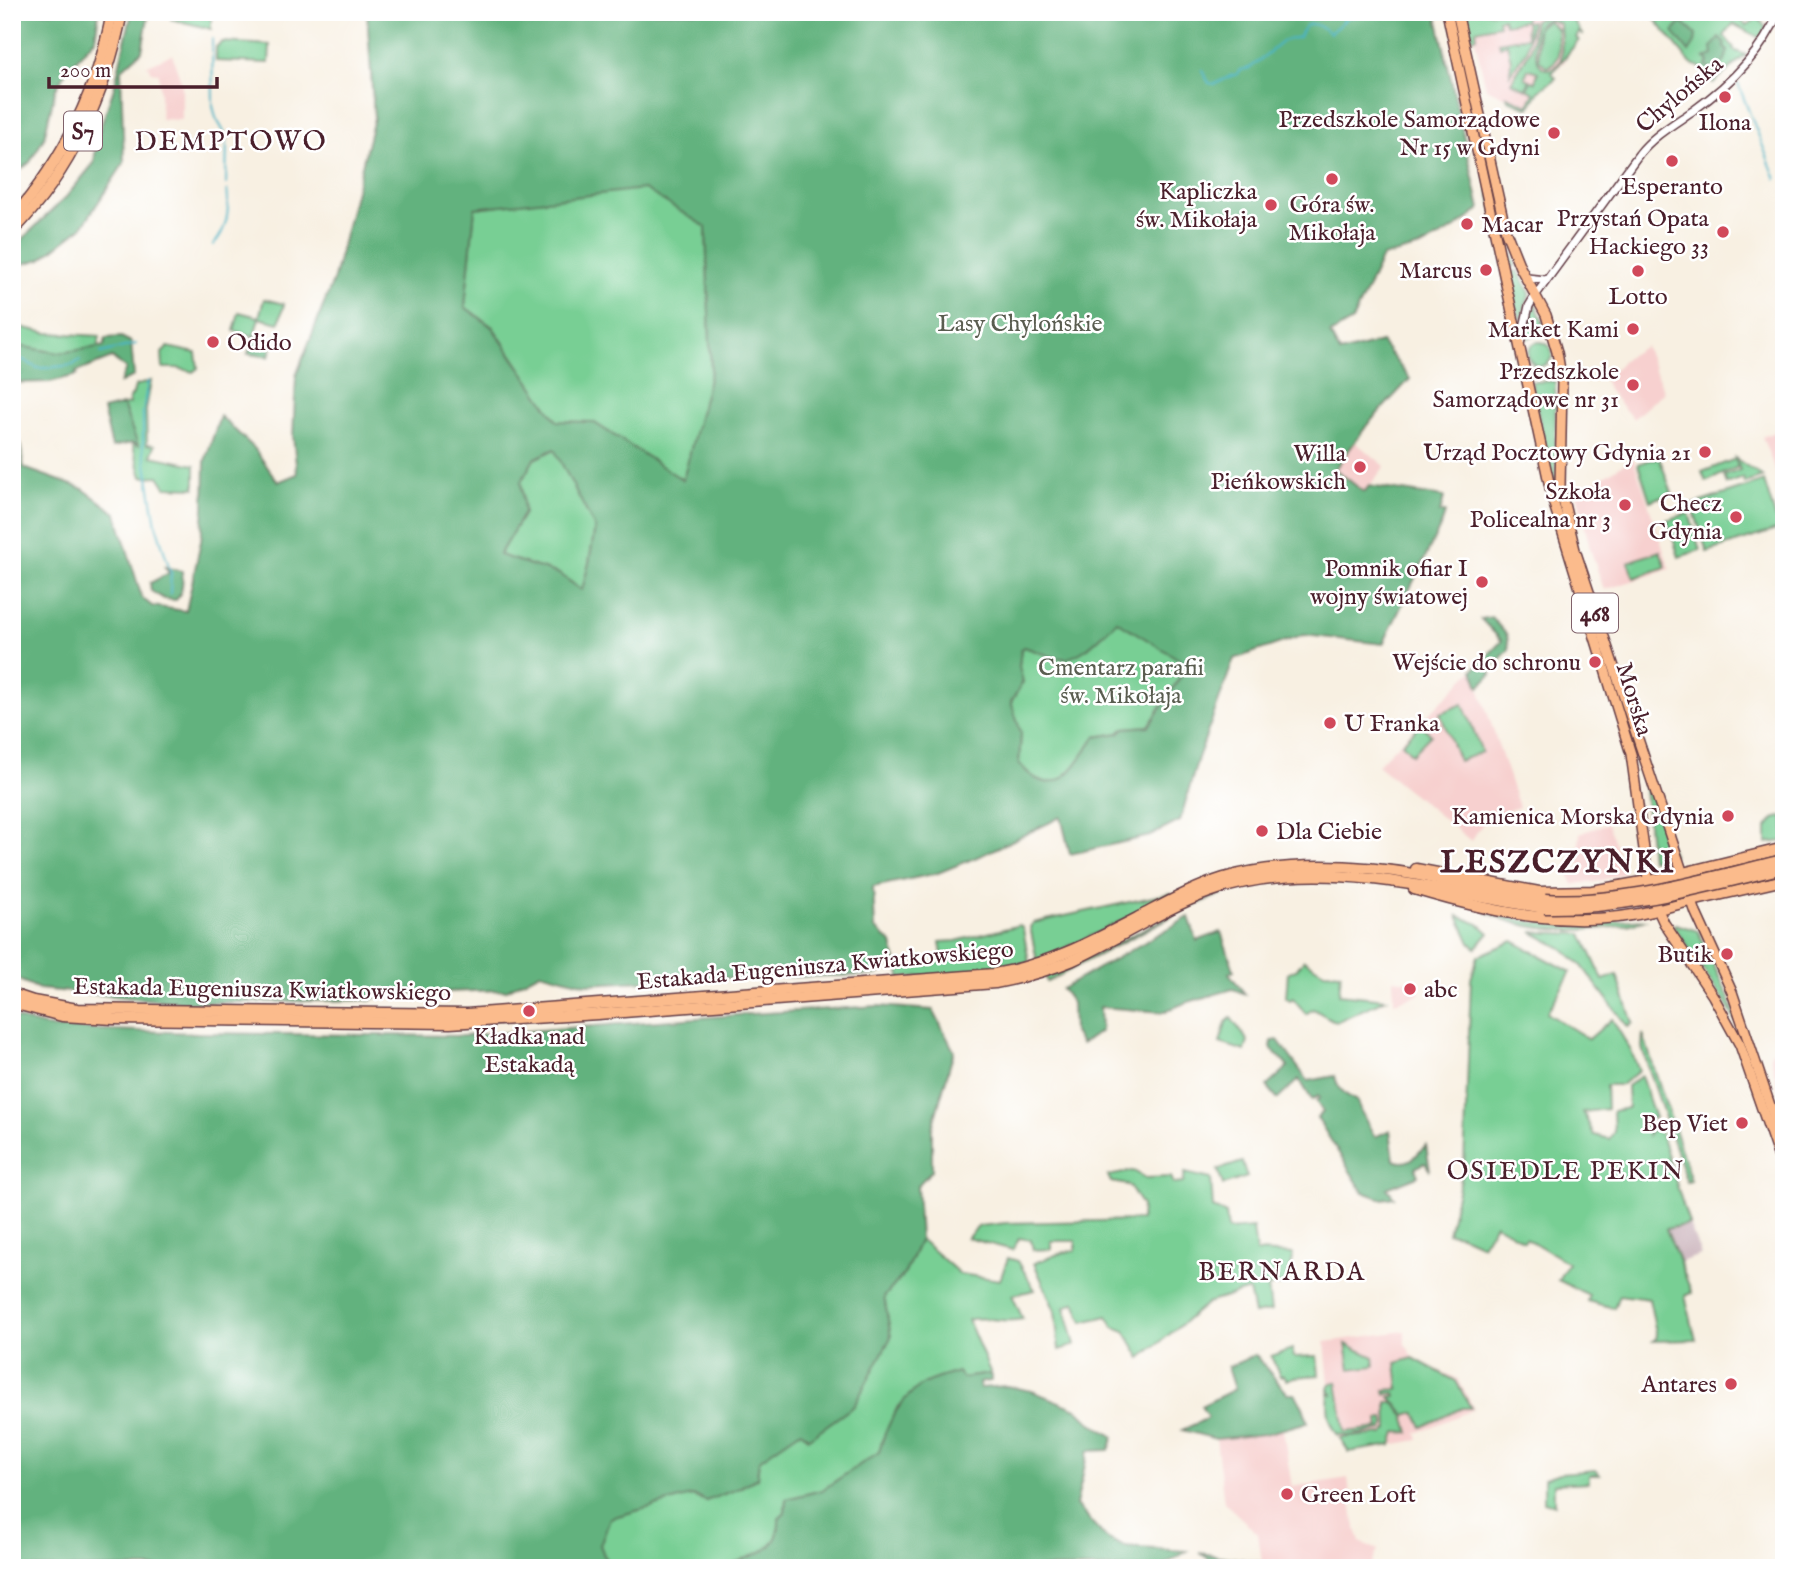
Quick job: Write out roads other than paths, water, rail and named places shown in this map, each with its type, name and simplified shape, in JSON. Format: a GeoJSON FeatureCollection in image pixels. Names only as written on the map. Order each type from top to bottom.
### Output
{"type":"FeatureCollection","features":[{"type":"Feature","properties":{"kind":"highway","name":"S7"},"geometry":{"type":"LineString","coordinates":[[12,219],[53,166],[73,132],[100,65],[112,12]]}},
{"type":"Feature","properties":{"kind":"highway","name":"S7"},"geometry":{"type":"LineString","coordinates":[[12,233],[52,184],[80,137],[105,78],[122,12]]}},
{"type":"Feature","properties":{"kind":"highway"},"geometry":{"type":"LineString","coordinates":[[1683,873],[1784,848]]}},
{"type":"Feature","properties":{"kind":"highway","name":"Estakada Eugeniusza Kwiatkowskiego"},"geometry":{"type":"LineString","coordinates":[[1054,963],[1175,898],[1224,878],[1258,872],[1298,868],[1370,869],[1427,877],[1544,904],[1618,897],[1784,860]]}},
{"type":"Feature","properties":{"kind":"highway","name":"Estakada Eugeniusza Kwiatkowskiego"},"geometry":{"type":"LineString","coordinates":[[12,1003],[45,1013],[372,1019],[598,1010],[973,977],[1020,970],[1087,953],[1191,900],[1233,885],[1282,877],[1322,876],[1387,881],[1544,904],[1592,908],[1626,904],[1784,868]]}},
{"type":"Feature","properties":{"kind":"highway"},"geometry":{"type":"LineString","coordinates":[[1370,869],[1419,869],[1539,892],[1592,891],[1647,881]]}},
{"type":"Feature","properties":{"kind":"highway"},"geometry":{"type":"LineString","coordinates":[[1692,901],[1784,880]]}},
{"type":"Feature","properties":{"kind":"highway"},"geometry":{"type":"LineString","coordinates":[[1387,881],[1461,903],[1548,919],[1593,919],[1657,910]]}},
{"type":"Feature","properties":{"kind":"highway"},"geometry":{"type":"LineString","coordinates":[[1592,891],[1593,919]]}},
{"type":"Feature","properties":{"kind":"highway","name":"Estakada Eugeniusza Kwiatkowskiego"},"geometry":{"type":"LineString","coordinates":[[12,993],[77,1013]]}},
{"type":"Feature","properties":{"kind":"main road","name":"Morska"},"geometry":{"type":"LineString","coordinates":[[1447,12],[1562,535],[1631,754],[1639,794],[1647,881],[1657,910],[1735,1033],[1784,1172]]}},
{"type":"Feature","properties":{"kind":"main road","name":"Morska"},"geometry":{"type":"LineString","coordinates":[[1457,12],[1503,220],[1513,250],[1550,326],[1560,370],[1560,471],[1564,509],[1583,575],[1692,901],[1732,992],[1784,1147]]}},
{"type":"Feature","properties":{"kind":"main road"},"geometry":{"type":"LineString","coordinates":[[1647,881],[1683,873]]}},
{"type":"Feature","properties":{"kind":"main road"},"geometry":{"type":"LineString","coordinates":[[1657,910],[1692,901]]}},
{"type":"Feature","properties":{"kind":"street","name":"Chylońska"},"geometry":{"type":"LineString","coordinates":[[1520,348],[1527,314],[1535,296],[1645,146],[1704,102],[1746,63],[1765,41],[1779,12]]}},
{"type":"Feature","properties":{"kind":"street"},"geometry":{"type":"LineString","coordinates":[[1527,278],[1546,280]]}},
{"type":"Feature","properties":{"kind":"waterway"},"geometry":{"type":"LineString","coordinates":[[1202,70],[1209,83],[1215,84],[1250,68],[1283,41],[1299,37],[1309,25],[1317,25],[1330,33],[1347,18],[1371,12]]}},
{"type":"Feature","properties":{"kind":"waterway"},"geometry":{"type":"LineString","coordinates":[[212,39],[213,106],[216,118],[227,137],[226,184]]}},
{"type":"Feature","properties":{"kind":"waterway"},"geometry":{"type":"LineString","coordinates":[[1738,84],[1776,179]]}},
{"type":"Feature","properties":{"kind":"waterway"},"geometry":{"type":"LineString","coordinates":[[213,245],[222,233],[226,219],[227,190]]}},
{"type":"Feature","properties":{"kind":"waterway"},"geometry":{"type":"LineString","coordinates":[[101,353],[136,344]]}},
{"type":"Feature","properties":{"kind":"waterway"},"geometry":{"type":"LineString","coordinates":[[12,360],[24,360],[37,368],[73,365],[80,360]]}},
{"type":"Feature","properties":{"kind":"waterway"},"geometry":{"type":"LineString","coordinates":[[148,381],[143,412],[143,446],[156,525],[171,573],[170,594]]}},
{"type":"Feature","properties":{"kind":"place","name":"Ilona"},"geometry":{"type":"Point","coordinates":[1725,97]}},
{"type":"Feature","properties":{"kind":"place","name":"Przedszkole Samorządowe Nr 15 w Gdyni"},"geometry":{"type":"Point","coordinates":[1554,133]}},
{"type":"Feature","properties":{"kind":"place","name":"Esperanto"},"geometry":{"type":"Point","coordinates":[1672,161]}},
{"type":"Feature","properties":{"kind":"place","name":"Góra św. Mikołaja"},"geometry":{"type":"Point","coordinates":[1332,179]}},
{"type":"Feature","properties":{"kind":"place","name":"Kapliczka św. Mikołaja"},"geometry":{"type":"Point","coordinates":[1271,205]}},
{"type":"Feature","properties":{"kind":"place","name":"Macar"},"geometry":{"type":"Point","coordinates":[1467,224]}},
{"type":"Feature","properties":{"kind":"place","name":"Przystań Opata Hackiego 33"},"geometry":{"type":"Point","coordinates":[1723,232]}},
{"type":"Feature","properties":{"kind":"place","name":"Marcus"},"geometry":{"type":"Point","coordinates":[1486,270]}},
{"type":"Feature","properties":{"kind":"place","name":"Lotto"},"geometry":{"type":"Point","coordinates":[1638,271]}},
{"type":"Feature","properties":{"kind":"place","name":"Market Kami"},"geometry":{"type":"Point","coordinates":[1633,329]}},
{"type":"Feature","properties":{"kind":"place","name":"Odido"},"geometry":{"type":"Point","coordinates":[213,342]}},
{"type":"Feature","properties":{"kind":"place","name":"Przedszkole Samorządowe nr 31"},"geometry":{"type":"Point","coordinates":[1633,385]}},
{"type":"Feature","properties":{"kind":"place","name":"Urząd Pocztowy Gdynia 21"},"geometry":{"type":"Point","coordinates":[1705,452]}},
{"type":"Feature","properties":{"kind":"place","name":"Willa Pieńkowskich"},"geometry":{"type":"Point","coordinates":[1360,467]}},
{"type":"Feature","properties":{"kind":"place","name":"Szkoła Policealna nr 3"},"geometry":{"type":"Point","coordinates":[1625,505]}},
{"type":"Feature","properties":{"kind":"place","name":"Checz Gdynia"},"geometry":{"type":"Point","coordinates":[1736,517]}},
{"type":"Feature","properties":{"kind":"place","name":"Pomnik ofiar I wojny światowej"},"geometry":{"type":"Point","coordinates":[1482,582]}},
{"type":"Feature","properties":{"kind":"place","name":"Wejście do schronu"},"geometry":{"type":"Point","coordinates":[1595,662]}},
{"type":"Feature","properties":{"kind":"place","name":"U Franka"},"geometry":{"type":"Point","coordinates":[1330,723]}},
{"type":"Feature","properties":{"kind":"place","name":"Kamienica Morska Gdynia"},"geometry":{"type":"Point","coordinates":[1728,816]}},
{"type":"Feature","properties":{"kind":"place","name":"Dla Ciebie"},"geometry":{"type":"Point","coordinates":[1262,831]}},
{"type":"Feature","properties":{"kind":"place","name":"Butik"},"geometry":{"type":"Point","coordinates":[1727,954]}},
{"type":"Feature","properties":{"kind":"place","name":"abc"},"geometry":{"type":"Point","coordinates":[1410,989]}},
{"type":"Feature","properties":{"kind":"place","name":"Kładka nad Estakadą"},"geometry":{"type":"Point","coordinates":[529,1011]}},
{"type":"Feature","properties":{"kind":"place","name":"Bep Viet"},"geometry":{"type":"Point","coordinates":[1742,1123]}},
{"type":"Feature","properties":{"kind":"place","name":"Antares"},"geometry":{"type":"Point","coordinates":[1731,1384]}},
{"type":"Feature","properties":{"kind":"place","name":"Green Loft"},"geometry":{"type":"Point","coordinates":[1287,1494]}},
{"type":"Feature","properties":{"kind":"district","name":"DEMPTOWO"},"geometry":{"type":"Point","coordinates":[231,140]}},
{"type":"Feature","properties":{"kind":"district","name":"LESZCZYNKI"},"geometry":{"type":"Point","coordinates":[1558,861]}},
{"type":"Feature","properties":{"kind":"district","name":"OSIEDLE PEKIN"},"geometry":{"type":"Point","coordinates":[1566,1170]}},
{"type":"Feature","properties":{"kind":"district","name":"BERNARDA"},"geometry":{"type":"Point","coordinates":[1282,1271]}},
{"type":"Feature","properties":{"kind":"park label","name":"Lasy Chylońskie"},"geometry":{"type":"Point","coordinates":[1020,323]}},
{"type":"Feature","properties":{"kind":"park label","name":"Cmentarz parafii św. Mikołaja"},"geometry":{"type":"Point","coordinates":[1121,681]}}]}
